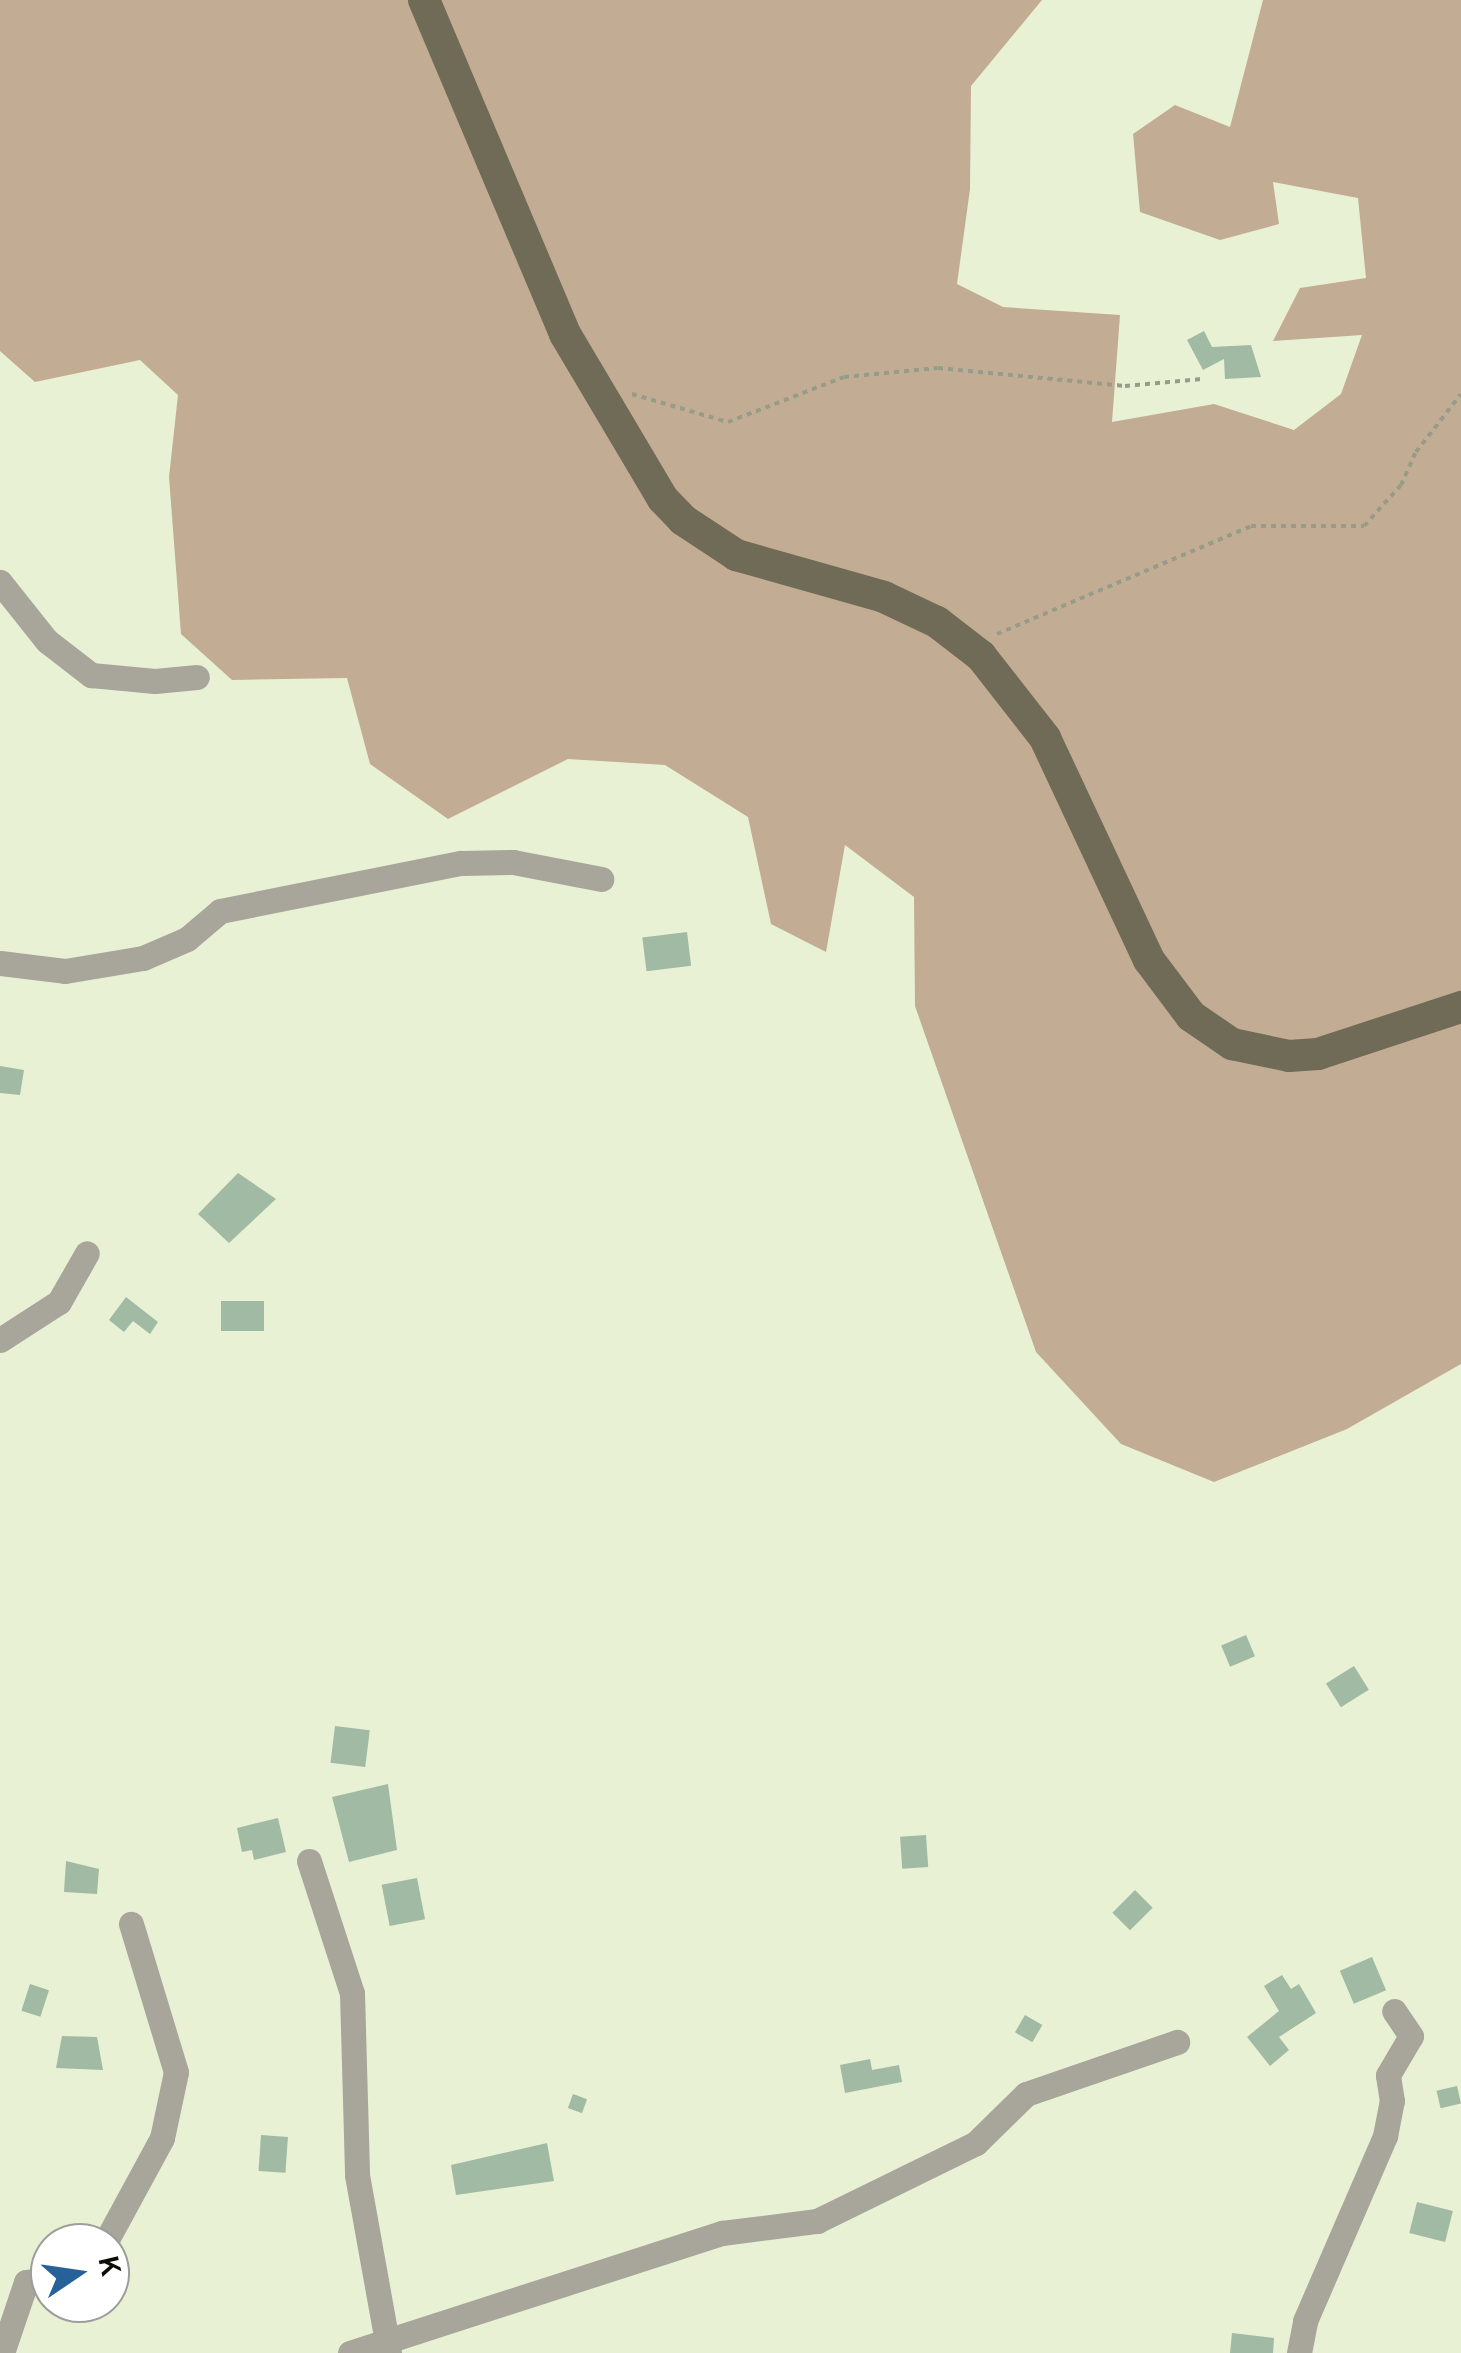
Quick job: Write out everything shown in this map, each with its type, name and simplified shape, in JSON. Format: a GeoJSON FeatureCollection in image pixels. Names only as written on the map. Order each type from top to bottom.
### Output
{"type":"FeatureCollection","features":[{"type":"Feature","properties":{"kind":"main road"},"geometry":{"type":"LineString","coordinates":[[424,0],[565,334],[663,498],[682,520],[736,555],[884,596],[937,622],[981,656],[1046,738],[1148,960],[1192,1016],[1232,1044],[1288,1056],[1318,1054],[1461,1007]]}},
{"type":"Feature","properties":{"kind":"main road"},"geometry":{"type":"LineString","coordinates":[[445,0],[520,189],[612,385],[676,493],[699,516],[773,547],[883,574],[988,638],[1022,672],[1081,770],[1172,962],[1222,1019],[1288,1040],[1461,989]]}},
{"type":"Feature","properties":{"kind":"street"},"geometry":{"type":"LineString","coordinates":[[0,582],[47,642],[91,674],[155,681],[196,677]]}},
{"type":"Feature","properties":{"kind":"street"},"geometry":{"type":"LineString","coordinates":[[0,962],[65,971],[143,958],[187,939],[220,911],[461,863],[512,862],[600,879]]}},
{"type":"Feature","properties":{"kind":"street"},"geometry":{"type":"LineString","coordinates":[[0,1340],[58,1302],[86,1254]]}},
{"type":"Feature","properties":{"kind":"street"},"geometry":{"type":"LineString","coordinates":[[309,1860],[352,1993],[357,2175],[387,2348]]}},
{"type":"Feature","properties":{"kind":"street"},"geometry":{"type":"LineString","coordinates":[[116,2223],[162,2138],[176,2072],[131,1924]]}},
{"type":"Feature","properties":{"kind":"street"},"geometry":{"type":"LineString","coordinates":[[1299,2353],[1305,2320],[1385,2136],[1392,2101],[1388,2075],[1411,2036],[1394,2011]]}},
{"type":"Feature","properties":{"kind":"street"},"geometry":{"type":"LineString","coordinates":[[350,2353],[387,2348],[722,2233],[817,2221],[976,2143],[1026,2094],[1178,2042]]}},
{"type":"Feature","properties":{"kind":"street"},"geometry":{"type":"LineString","coordinates":[[2,2353],[26,2282],[30,2281]]}},
{"type":"Feature","properties":{"kind":"path"},"geometry":{"type":"LineString","coordinates":[[612,385],[669,409],[728,422],[844,377],[938,368],[1125,386],[1202,379]]}},
{"type":"Feature","properties":{"kind":"path"},"geometry":{"type":"LineString","coordinates":[[988,638],[1251,526],[1364,526],[1401,486],[1416,452],[1461,394]]}},
{"type":"Feature","properties":{"kind":"shaded area"},"geometry":{"type":"Polygon","coordinates":[[[0,0],[1042,0],[971,86],[970,189],[957,284],[1003,307],[1120,315],[1112,422],[1214,404],[1294,430],[1341,394],[1362,335],[1273,341],[1300,288],[1366,278],[1358,198],[1273,182],[1279,224],[1220,240],[1140,212],[1133,134],[1175,105],[1230,127],[1263,0],[1461,0],[1461,1364],[1347,1429],[1214,1482],[1121,1444],[1036,1352],[915,1006],[914,897],[845,845],[826,952],[771,924],[748,817],[665,765],[568,759],[448,819],[370,764],[347,678],[232,680],[181,634],[169,477],[178,395],[140,360],[35,382],[0,351],[0,0]]]}},
{"type":"Feature","properties":{"kind":"building"},"geometry":{"type":"Polygon","coordinates":[[[1204,331],[1212,347],[1251,345],[1261,377],[1225,379],[1224,359],[1203,370],[1187,340],[1204,331]]]}},
{"type":"Feature","properties":{"kind":"building"},"geometry":{"type":"Polygon","coordinates":[[[687,932],[691,966],[646,971],[642,937],[687,932]]]}},
{"type":"Feature","properties":{"kind":"building"},"geometry":{"type":"Polygon","coordinates":[[[0,1066],[24,1070],[20,1095],[0,1093],[0,1066]]]}},
{"type":"Feature","properties":{"kind":"building"},"geometry":{"type":"Polygon","coordinates":[[[238,1173],[276,1199],[229,1243],[198,1214],[238,1173]]]}},
{"type":"Feature","properties":{"kind":"building"},"geometry":{"type":"Polygon","coordinates":[[[126,1297],[158,1322],[150,1334],[133,1321],[124,1332],[109,1320],[126,1297]]]}},
{"type":"Feature","properties":{"kind":"building"},"geometry":{"type":"Polygon","coordinates":[[[221,1301],[264,1301],[264,1331],[221,1331],[221,1301]]]}},
{"type":"Feature","properties":{"kind":"building"},"geometry":{"type":"Polygon","coordinates":[[[1246,1635],[1255,1656],[1230,1667],[1221,1646],[1246,1635]]]}},
{"type":"Feature","properties":{"kind":"building"},"geometry":{"type":"Polygon","coordinates":[[[1354,1666],[1369,1690],[1341,1707],[1326,1683],[1354,1666]]]}},
{"type":"Feature","properties":{"kind":"building"},"geometry":{"type":"Polygon","coordinates":[[[335,1726],[370,1730],[365,1767],[330,1763],[335,1726]]]}},
{"type":"Feature","properties":{"kind":"building"},"geometry":{"type":"Polygon","coordinates":[[[388,1784],[397,1850],[349,1862],[332,1797],[388,1784]]]}},
{"type":"Feature","properties":{"kind":"building"},"geometry":{"type":"Polygon","coordinates":[[[278,1818],[286,1852],[254,1860],[252,1850],[242,1852],[237,1828],[278,1818]]]}},
{"type":"Feature","properties":{"kind":"building"},"geometry":{"type":"Polygon","coordinates":[[[926,1835],[928,1867],[902,1869],[900,1837],[926,1835]]]}},
{"type":"Feature","properties":{"kind":"building"},"geometry":{"type":"Polygon","coordinates":[[[66,1861],[99,1869],[97,1894],[64,1892],[66,1861]]]}},
{"type":"Feature","properties":{"kind":"building"},"geometry":{"type":"Polygon","coordinates":[[[417,1878],[425,1919],[390,1926],[382,1885],[417,1878]]]}},
{"type":"Feature","properties":{"kind":"building"},"geometry":{"type":"Polygon","coordinates":[[[1135,1890],[1153,1908],[1130,1930],[1112,1913],[1135,1890]]]}},
{"type":"Feature","properties":{"kind":"building"},"geometry":{"type":"Polygon","coordinates":[[[1372,1957],[1386,1990],[1354,2004],[1340,1971],[1372,1957]]]}},
{"type":"Feature","properties":{"kind":"building"},"geometry":{"type":"Polygon","coordinates":[[[1282,1975],[1291,1989],[1299,1984],[1316,2013],[1279,2037],[1289,2050],[1270,2066],[1247,2037],[1279,2011],[1264,1986],[1282,1975]]]}},
{"type":"Feature","properties":{"kind":"building"},"geometry":{"type":"Polygon","coordinates":[[[30,1984],[49,1990],[40,2017],[21,2011],[30,1984]]]}},
{"type":"Feature","properties":{"kind":"building"},"geometry":{"type":"Polygon","coordinates":[[[1025,2015],[1042,2025],[1032,2042],[1015,2032],[1025,2015]]]}},
{"type":"Feature","properties":{"kind":"building"},"geometry":{"type":"Polygon","coordinates":[[[62,2036],[97,2037],[103,2070],[56,2068],[62,2036]]]}},
{"type":"Feature","properties":{"kind":"building"},"geometry":{"type":"Polygon","coordinates":[[[870,2059],[872,2070],[899,2065],[902,2082],[845,2093],[840,2065],[870,2059]]]}},
{"type":"Feature","properties":{"kind":"building"},"geometry":{"type":"Polygon","coordinates":[[[1457,2086],[1461,2104],[1441,2108],[1437,2091],[1457,2086]]]}},
{"type":"Feature","properties":{"kind":"building"},"geometry":{"type":"Polygon","coordinates":[[[573,2094],[587,2099],[582,2113],[568,2108],[573,2094]]]}},
{"type":"Feature","properties":{"kind":"building"},"geometry":{"type":"Polygon","coordinates":[[[261,2135],[288,2137],[285,2173],[258,2171],[261,2135]]]}},
{"type":"Feature","properties":{"kind":"building"},"geometry":{"type":"Polygon","coordinates":[[[547,2143],[554,2181],[456,2195],[451,2165],[547,2143]]]}},
{"type":"Feature","properties":{"kind":"building"},"geometry":{"type":"Polygon","coordinates":[[[1417,2202],[1453,2211],[1445,2242],[1409,2233],[1417,2202]]]}},
{"type":"Feature","properties":{"kind":"building"},"geometry":{"type":"Polygon","coordinates":[[[1232,2333],[1274,2338],[1273,2353],[1230,2353],[1232,2333]]]}}]}
